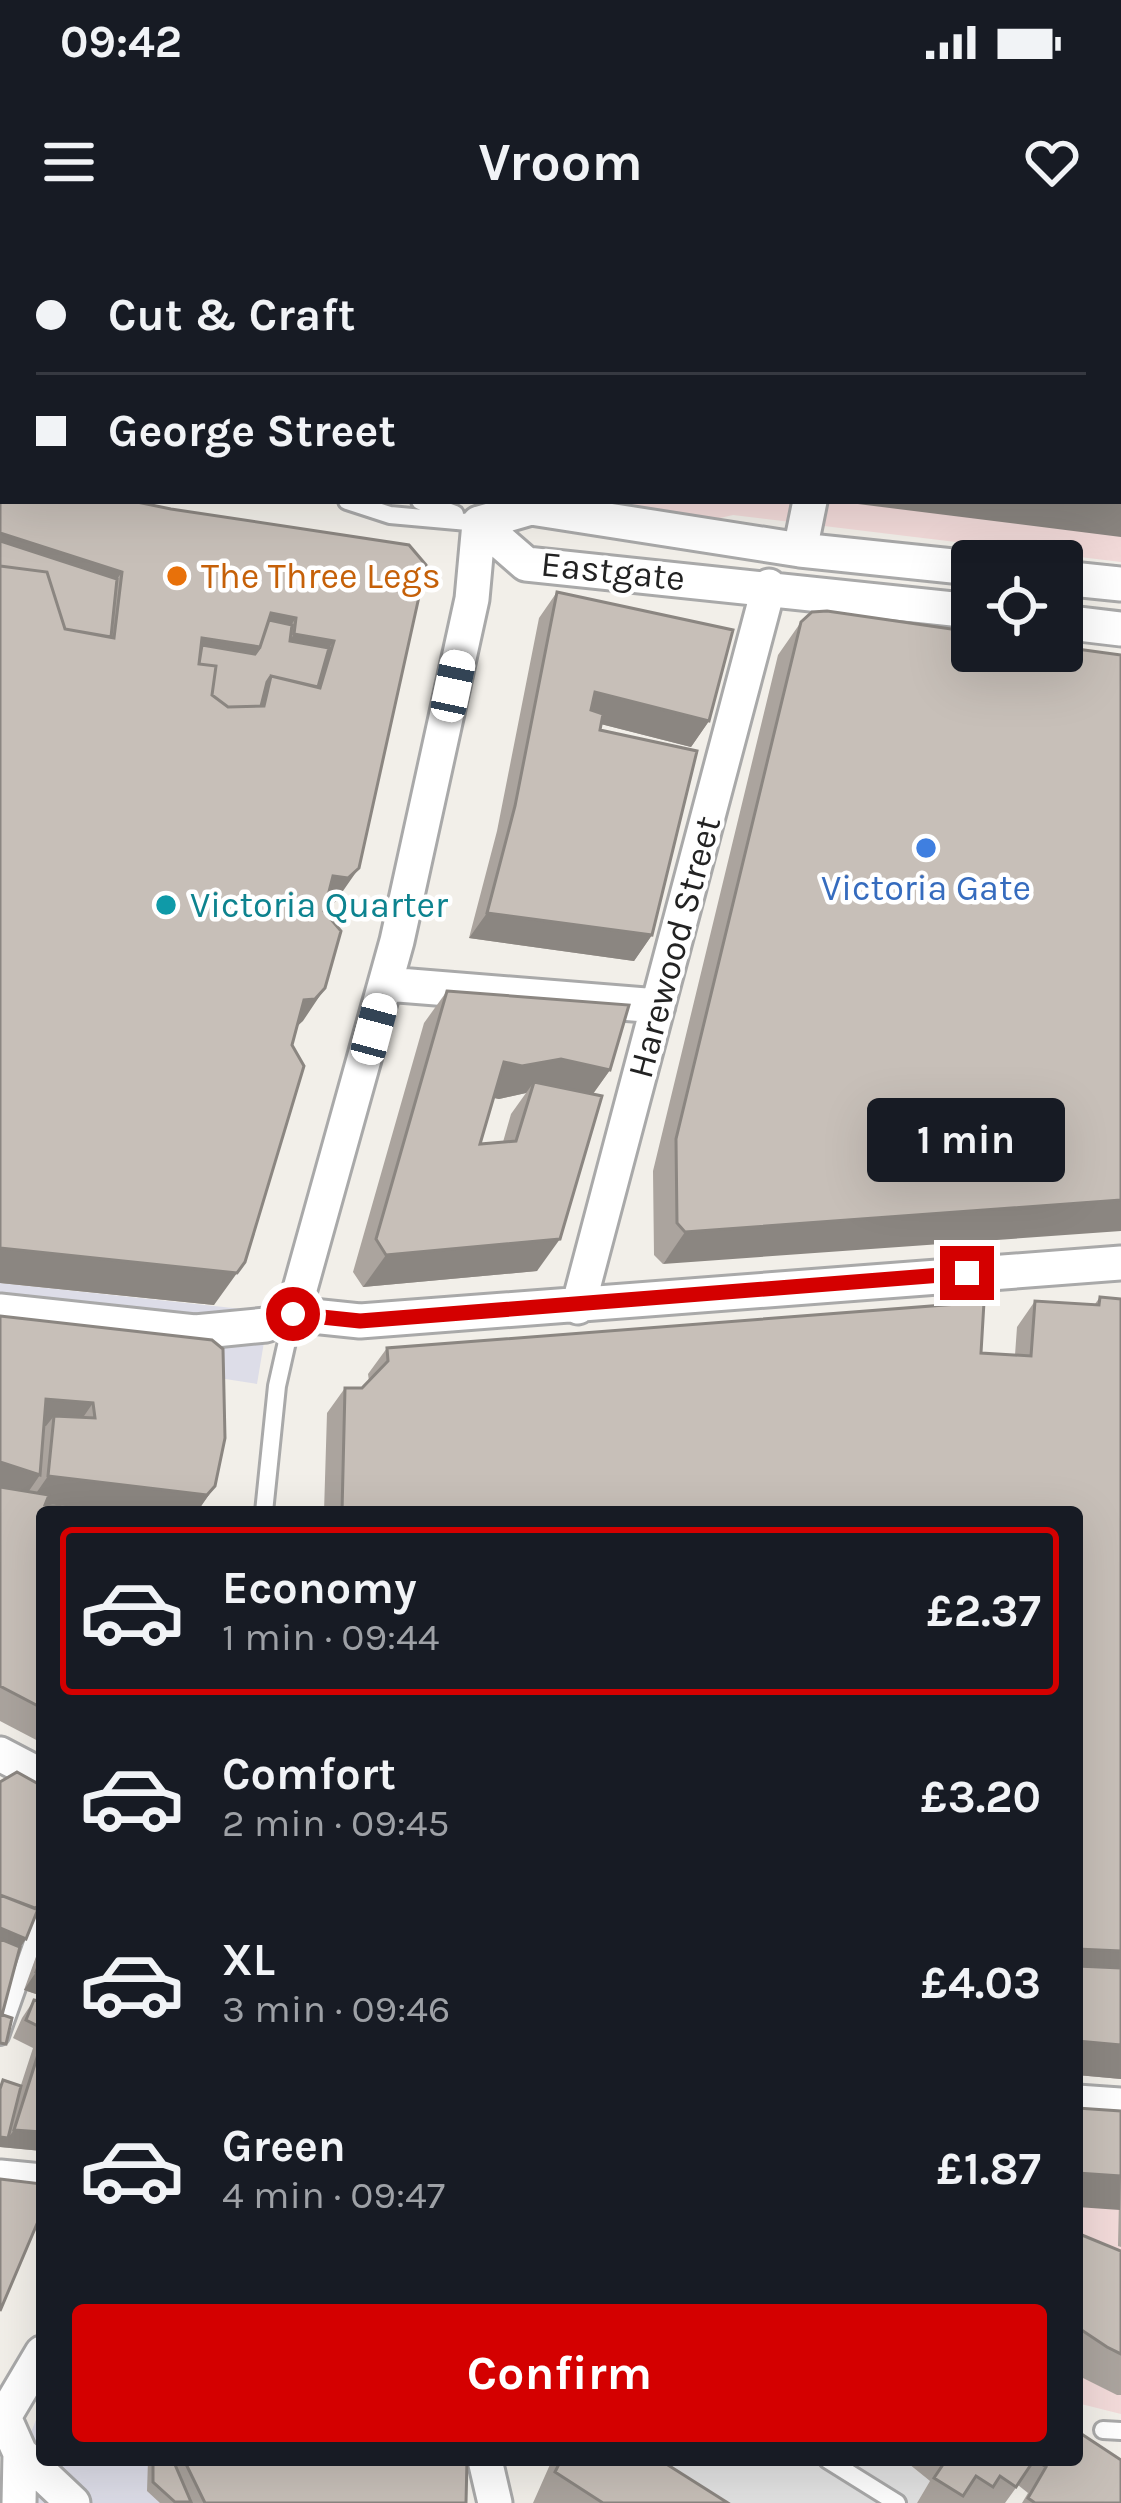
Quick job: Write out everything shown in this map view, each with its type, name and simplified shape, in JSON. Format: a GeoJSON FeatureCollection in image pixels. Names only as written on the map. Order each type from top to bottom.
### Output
{"type":"FeatureCollection","features":[{"type":"Feature","properties":{"kind":"street"},"geometry":{"type":"LineString","coordinates":[[800,550],[809,504]]}},
{"type":"Feature","properties":{"kind":"street","name":"Eastgate"},"geometry":{"type":"LineString","coordinates":[[482,508],[531,508],[800,550],[951,566]]}},
{"type":"Feature","properties":{"kind":"street","name":"Eastgate"},"geometry":{"type":"LineString","coordinates":[[482,508],[526,564],[951,608]]}},
{"type":"Feature","properties":{"kind":"street"},"geometry":{"type":"LineString","coordinates":[[293,1314],[386,985],[472,599],[482,508]]}},
{"type":"Feature","properties":{"kind":"street"},"geometry":{"type":"LineString","coordinates":[[1083,580],[1121,584]]}},
{"type":"Feature","properties":{"kind":"street","name":"Harewood Street"},"geometry":{"type":"LineString","coordinates":[[578,1307],[769,586]]}},
{"type":"Feature","properties":{"kind":"street"},"geometry":{"type":"LineString","coordinates":[[1083,624],[1121,629]]}},
{"type":"Feature","properties":{"kind":"street"},"geometry":{"type":"LineString","coordinates":[[386,985],[658,1006]]}},
{"type":"Feature","properties":{"kind":"street"},"geometry":{"type":"LineString","coordinates":[[0,1311],[195,1332],[266,1325],[293,1314],[360,1321],[1121,1263]]}},
{"type":"Feature","properties":{"kind":"street"},"geometry":{"type":"LineString","coordinates":[[0,1754],[36,1772]]}},
{"type":"Feature","properties":{"kind":"street"},"geometry":{"type":"LineString","coordinates":[[1083,2102],[1121,2105]]}},
{"type":"Feature","properties":{"kind":"street"},"geometry":{"type":"LineString","coordinates":[[0,2176],[36,2180]]}},
{"type":"Feature","properties":{"kind":"street"},"geometry":{"type":"LineString","coordinates":[[36,2363],[2,2418],[20,2453],[73,2503]]}},
{"type":"Feature","properties":{"kind":"street"},"geometry":{"type":"LineString","coordinates":[[19,2503],[20,2453]]}},
{"type":"Feature","properties":{"kind":"street"},"geometry":{"type":"LineString","coordinates":[[486,2466],[496,2503]]}},
{"type":"Feature","properties":{"kind":"lane"},"geometry":{"type":"LineString","coordinates":[[356,504],[390,515],[482,508]]}},
{"type":"Feature","properties":{"kind":"lane"},"geometry":{"type":"LineString","coordinates":[[447,504],[482,508]]}},
{"type":"Feature","properties":{"kind":"lane"},"geometry":{"type":"LineString","coordinates":[[265,1506],[278,1386],[293,1314]]}},
{"type":"Feature","properties":{"kind":"lane"},"geometry":{"type":"LineString","coordinates":[[0,2036],[36,1934]]}},
{"type":"Feature","properties":{"kind":"lane"},"geometry":{"type":"LineString","coordinates":[[838,2466],[897,2503]]}},
{"type":"Feature","properties":{"kind":"shaded area"},"geometry":{"type":"Polygon","coordinates":[[[619,504],[1121,504],[1121,562],[1083,557],[1083,540],[951,541],[733,515],[707,521],[629,510],[619,504]]]}},
{"type":"Feature","properties":{"kind":"shaded area"},"geometry":{"type":"Polygon","coordinates":[[[0,1283],[269,1312],[257,1384],[0,1344],[0,1283]]]}},
{"type":"Feature","properties":{"kind":"shaded area"},"geometry":{"type":"Polygon","coordinates":[[[1083,2122],[1121,2125],[1121,2414],[1083,2404],[1083,2122]]]}},
{"type":"Feature","properties":{"kind":"shaded area"},"geometry":{"type":"Polygon","coordinates":[[[36,2420],[36,2466],[166,2466],[180,2503],[30,2503],[27,2442],[36,2420]]]}},
{"type":"Feature","properties":{"kind":"shaded area"},"geometry":{"type":"Polygon","coordinates":[[[596,2466],[911,2466],[930,2481],[917,2503],[654,2503],[596,2466]]]}},
{"type":"Feature","properties":{"kind":"building","name":"Victoria Quarter"},"geometry":{"type":"Polygon","coordinates":[[[0,504],[147,504],[409,545],[426,565],[359,868],[348,878],[333,876],[324,911],[341,931],[325,988],[315,999],[304,1000],[292,1045],[304,1066],[245,1262],[237,1273],[0,1248],[0,566],[47,572],[65,629],[114,638],[122,572],[0,533],[0,504]],[[271,613],[260,647],[202,638],[199,664],[216,666],[212,695],[228,707],[264,706],[271,676],[320,688],[334,641],[294,634],[296,618],[271,613]]]}},
{"type":"Feature","properties":{"kind":"building"},"geometry":{"type":"Polygon","coordinates":[[[0,541],[117,579],[111,637],[65,629],[47,572],[0,566],[0,541]]]}},
{"type":"Feature","properties":{"kind":"building"},"geometry":{"type":"Polygon","coordinates":[[[557,592],[733,630],[709,721],[595,692],[591,710],[603,714],[600,730],[697,751],[652,935],[487,913],[515,806],[557,592]]]}},
{"type":"Feature","properties":{"kind":"building","name":"Victoria Gate"},"geometry":{"type":"Polygon","coordinates":[[[812,612],[951,629],[951,672],[1083,672],[1083,650],[1121,655],[1121,1200],[685,1232],[677,1223],[676,1139],[801,622],[812,612]]]}},
{"type":"Feature","properties":{"kind":"building"},"geometry":{"type":"Polygon","coordinates":[[[269,620],[292,625],[290,641],[329,648],[318,687],[271,676],[261,706],[228,707],[212,695],[216,666],[199,664],[202,645],[255,654],[269,620]]]}},
{"type":"Feature","properties":{"kind":"building"},"geometry":{"type":"Polygon","coordinates":[[[447,991],[629,1005],[610,1070],[561,1059],[522,1066],[504,1062],[480,1144],[516,1141],[534,1082],[602,1096],[560,1239],[386,1255],[376,1239],[447,991]]]}},
{"type":"Feature","properties":{"kind":"building"},"geometry":{"type":"Polygon","coordinates":[[[1100,1297],[1121,1299],[1121,1951],[1083,1949],[1083,1506],[342,1506],[345,1388],[362,1388],[388,1361],[387,1348],[984,1302],[981,1353],[1031,1356],[1035,1301],[1099,1305],[1100,1297]]]}},
{"type":"Feature","properties":{"kind":"building"},"geometry":{"type":"Polygon","coordinates":[[[0,1316],[212,1340],[223,1349],[225,1438],[215,1486],[207,1495],[48,1476],[54,1416],[95,1418],[93,1403],[46,1399],[40,1475],[0,1462],[0,1316]]]}},
{"type":"Feature","properties":{"kind":"building"},"geometry":{"type":"Polygon","coordinates":[[[0,1487],[49,1495],[45,1505],[55,1506],[36,1506],[36,1705],[0,1686],[0,1487]]]}},
{"type":"Feature","properties":{"kind":"building"},"geometry":{"type":"Polygon","coordinates":[[[17,1772],[36,1783],[36,1909],[0,1895],[0,1782],[17,1772]]]}},
{"type":"Feature","properties":{"kind":"building"},"geometry":{"type":"Polygon","coordinates":[[[0,1895],[36,1908],[26,1939],[0,1928],[0,1895]]]}},
{"type":"Feature","properties":{"kind":"building"},"geometry":{"type":"Polygon","coordinates":[[[0,1939],[20,1947],[2,2015],[0,2014],[0,1939]]]}},
{"type":"Feature","properties":{"kind":"building"},"geometry":{"type":"Polygon","coordinates":[[[1083,1966],[1121,1968],[1121,2045],[1083,2042],[1083,1966]]]}},
{"type":"Feature","properties":{"kind":"building"},"geometry":{"type":"Polygon","coordinates":[[[34,2000],[36,2000],[36,2025],[26,2020],[34,2000]]]}},
{"type":"Feature","properties":{"kind":"building"},"geometry":{"type":"Polygon","coordinates":[[[0,2014],[12,2018],[6,2044],[0,2043],[0,2014]]]}},
{"type":"Feature","properties":{"kind":"building"},"geometry":{"type":"Polygon","coordinates":[[[36,2061],[36,2132],[14,2130],[36,2061]]]}},
{"type":"Feature","properties":{"kind":"building"},"geometry":{"type":"Polygon","coordinates":[[[3,2080],[21,2086],[8,2138],[0,2137],[3,2080]]]}},
{"type":"Feature","properties":{"kind":"building"},"geometry":{"type":"Polygon","coordinates":[[[1083,2108],[1121,2111],[1121,2176],[1083,2173],[1083,2108]]]}},
{"type":"Feature","properties":{"kind":"building"},"geometry":{"type":"Polygon","coordinates":[[[0,2179],[36,2183],[36,2226],[0,2311],[0,2179]]]}},
{"type":"Feature","properties":{"kind":"building"},"geometry":{"type":"Polygon","coordinates":[[[1083,2235],[1121,2251],[1121,2354],[1083,2331],[1083,2235]]]}},
{"type":"Feature","properties":{"kind":"building"},"geometry":{"type":"Polygon","coordinates":[[[1083,2435],[1121,2460],[1121,2503],[1035,2503],[1028,2498],[1046,2467],[1083,2466],[1083,2435]]]}},
{"type":"Feature","properties":{"kind":"building"},"geometry":{"type":"Polygon","coordinates":[[[153,2466],[176,2466],[191,2502],[175,2502],[153,2482],[153,2466]]]}},
{"type":"Feature","properties":{"kind":"building"},"geometry":{"type":"Polygon","coordinates":[[[187,2466],[467,2466],[466,2503],[205,2503],[187,2466]]]}},
{"type":"Feature","properties":{"kind":"building"},"geometry":{"type":"Polygon","coordinates":[[[558,2466],[669,2466],[728,2503],[603,2503],[555,2472],[558,2466]]]}},
{"type":"Feature","properties":{"kind":"building"},"geometry":{"type":"Polygon","coordinates":[[[942,2466],[1030,2466],[1016,2487],[1000,2476],[993,2487],[976,2476],[963,2496],[934,2478],[942,2466]]]}},
{"type":"Feature","properties":{"kind":"place","name":"The Three Legs"},"geometry":{"type":"Point","coordinates":[177,576]}},
{"type":"Feature","properties":{"kind":"place","name":"Victoria Gate"},"geometry":{"type":"Point","coordinates":[926,848]}},
{"type":"Feature","properties":{"kind":"place","name":"Victoria Quarter"},"geometry":{"type":"Point","coordinates":[166,905]}},
{"type":"Feature","properties":{"kind":"route"},"geometry":{"type":"LineString","coordinates":[[293,1314],[360,1321],[967,1273]]}}]}
